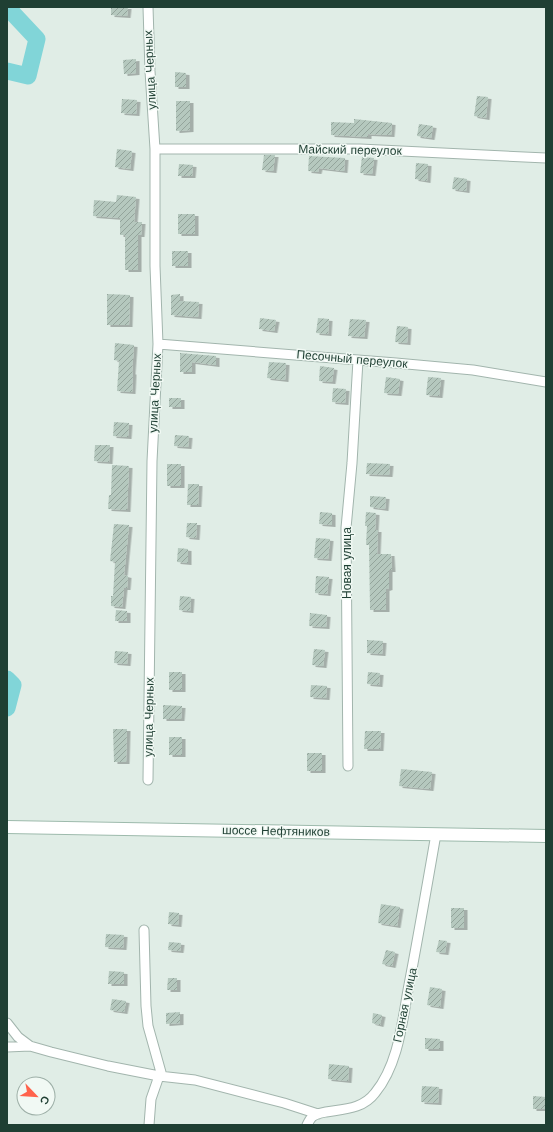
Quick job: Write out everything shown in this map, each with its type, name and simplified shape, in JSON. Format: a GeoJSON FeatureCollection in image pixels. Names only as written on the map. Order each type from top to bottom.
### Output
{"type":"FeatureCollection","features":[{"type":"Feature","properties":{"kind":"main road","name":"шоссе Нефтяников"},"geometry":{"type":"LineString","coordinates":[[7,827],[546,836]]}},
{"type":"Feature","properties":{"kind":"street","name":"улица Черных"},"geometry":{"type":"LineString","coordinates":[[148,7],[155,149],[154,266],[158,344],[152,461],[148,780]]}},
{"type":"Feature","properties":{"kind":"street","name":"Майский переулок"},"geometry":{"type":"LineString","coordinates":[[155,149],[360,149],[546,158]]}},
{"type":"Feature","properties":{"kind":"street","name":"Песочный переулок"},"geometry":{"type":"LineString","coordinates":[[158,344],[473,370],[546,382]]}},
{"type":"Feature","properties":{"kind":"street","name":"Новая улица"},"geometry":{"type":"LineString","coordinates":[[348,766],[346,528],[352,463],[358,360]]}},
{"type":"Feature","properties":{"kind":"street","name":"Горная улица"},"geometry":{"type":"LineString","coordinates":[[318,1114],[349,1109],[359,1106],[367,1101],[375,1093],[389,1069],[400,1032],[436,834]]}},
{"type":"Feature","properties":{"kind":"street"},"geometry":{"type":"LineString","coordinates":[[144,930],[148,1026],[160,1076],[151,1099],[149,1125]]}},
{"type":"Feature","properties":{"kind":"street"},"geometry":{"type":"LineString","coordinates":[[7,1023],[18,1037],[30,1046]]}},
{"type":"Feature","properties":{"kind":"street"},"geometry":{"type":"LineString","coordinates":[[7,1047],[30,1046],[108,1066],[160,1076],[195,1080],[318,1114]]}},
{"type":"Feature","properties":{"kind":"street"},"geometry":{"type":"LineString","coordinates":[[307,1125],[312,1116],[318,1114]]}},
{"type":"Feature","properties":{"kind":"building"},"geometry":{"type":"Polygon","coordinates":[[[111,7],[128,7],[127,16],[111,15],[111,7]]]}},
{"type":"Feature","properties":{"kind":"building"},"geometry":{"type":"Polygon","coordinates":[[[136,59],[136,73],[124,74],[123,60],[136,59]]]}},
{"type":"Feature","properties":{"kind":"building"},"geometry":{"type":"Polygon","coordinates":[[[175,72],[186,73],[186,87],[175,87],[175,72]]]}},
{"type":"Feature","properties":{"kind":"building"},"geometry":{"type":"Polygon","coordinates":[[[477,96],[488,97],[486,118],[474,116],[477,96]]]}},
{"type":"Feature","properties":{"kind":"building"},"geometry":{"type":"Polygon","coordinates":[[[122,99],[137,100],[136,114],[121,113],[122,99]]]}},
{"type":"Feature","properties":{"kind":"building"},"geometry":{"type":"Polygon","coordinates":[[[176,101],[190,101],[190,130],[176,131],[176,101]]]}},
{"type":"Feature","properties":{"kind":"building"},"geometry":{"type":"Polygon","coordinates":[[[354,119],[392,123],[391,135],[368,134],[368,137],[331,135],[331,122],[354,123],[354,119]]]}},
{"type":"Feature","properties":{"kind":"building"},"geometry":{"type":"Polygon","coordinates":[[[419,124],[433,126],[431,138],[417,136],[419,124]]]}},
{"type":"Feature","properties":{"kind":"building"},"geometry":{"type":"Polygon","coordinates":[[[117,149],[132,151],[130,169],[115,167],[117,149]]]}},
{"type":"Feature","properties":{"kind":"building"},"geometry":{"type":"Polygon","coordinates":[[[264,155],[275,155],[273,171],[262,170],[264,155]]]}},
{"type":"Feature","properties":{"kind":"building"},"geometry":{"type":"Polygon","coordinates":[[[309,156],[345,158],[344,171],[319,168],[318,172],[308,171],[309,156]]]}},
{"type":"Feature","properties":{"kind":"building"},"geometry":{"type":"Polygon","coordinates":[[[362,157],[374,158],[372,174],[360,173],[362,157]]]}},
{"type":"Feature","properties":{"kind":"building"},"geometry":{"type":"Polygon","coordinates":[[[416,163],[428,164],[427,181],[415,179],[416,163]]]}},
{"type":"Feature","properties":{"kind":"building"},"geometry":{"type":"Polygon","coordinates":[[[179,164],[193,165],[192,176],[178,176],[179,164]]]}},
{"type":"Feature","properties":{"kind":"building"},"geometry":{"type":"Polygon","coordinates":[[[454,177],[467,179],[466,191],[452,189],[454,177]]]}},
{"type":"Feature","properties":{"kind":"building"},"geometry":{"type":"Polygon","coordinates":[[[117,195],[136,197],[134,222],[142,222],[141,235],[138,235],[138,270],[125,270],[125,235],[120,235],[120,218],[93,216],[94,200],[116,202],[117,195]]]}},
{"type":"Feature","properties":{"kind":"building"},"geometry":{"type":"Polygon","coordinates":[[[178,214],[195,214],[195,234],[178,234],[178,214]]]}},
{"type":"Feature","properties":{"kind":"building"},"geometry":{"type":"Polygon","coordinates":[[[172,251],[188,251],[188,266],[172,266],[172,251]]]}},
{"type":"Feature","properties":{"kind":"building"},"geometry":{"type":"Polygon","coordinates":[[[107,294],[130,295],[129,325],[107,325],[107,294]]]}},
{"type":"Feature","properties":{"kind":"building"},"geometry":{"type":"Polygon","coordinates":[[[180,294],[180,301],[199,302],[198,317],[171,315],[171,295],[180,294]]]}},
{"type":"Feature","properties":{"kind":"building"},"geometry":{"type":"Polygon","coordinates":[[[260,318],[276,320],[274,331],[259,329],[260,318]]]}},
{"type":"Feature","properties":{"kind":"building"},"geometry":{"type":"Polygon","coordinates":[[[318,318],[329,319],[328,334],[316,333],[318,318]]]}},
{"type":"Feature","properties":{"kind":"building"},"geometry":{"type":"Polygon","coordinates":[[[350,319],[366,320],[364,337],[348,336],[350,319]]]}},
{"type":"Feature","properties":{"kind":"building"},"geometry":{"type":"Polygon","coordinates":[[[397,326],[408,327],[407,343],[395,342],[397,326]]]}},
{"type":"Feature","properties":{"kind":"building"},"geometry":{"type":"Polygon","coordinates":[[[115,343],[134,345],[132,392],[117,391],[119,361],[114,360],[115,343]]]}},
{"type":"Feature","properties":{"kind":"building"},"geometry":{"type":"Polygon","coordinates":[[[180,353],[216,356],[216,365],[192,362],[192,372],[180,372],[180,353]]]}},
{"type":"Feature","properties":{"kind":"building"},"geometry":{"type":"Polygon","coordinates":[[[269,362],[286,363],[285,380],[267,378],[269,362]]]}},
{"type":"Feature","properties":{"kind":"building"},"geometry":{"type":"Polygon","coordinates":[[[320,366],[334,368],[332,382],[319,381],[320,366]]]}},
{"type":"Feature","properties":{"kind":"building"},"geometry":{"type":"Polygon","coordinates":[[[386,377],[400,379],[398,394],[384,393],[386,377]]]}},
{"type":"Feature","properties":{"kind":"building"},"geometry":{"type":"Polygon","coordinates":[[[428,377],[441,378],[439,396],[426,395],[428,377]]]}},
{"type":"Feature","properties":{"kind":"building"},"geometry":{"type":"Polygon","coordinates":[[[333,388],[346,389],[345,403],[332,402],[333,388]]]}},
{"type":"Feature","properties":{"kind":"building"},"geometry":{"type":"Polygon","coordinates":[[[169,398],[181,398],[181,407],[169,407],[169,398]]]}},
{"type":"Feature","properties":{"kind":"building"},"geometry":{"type":"Polygon","coordinates":[[[114,422],[129,423],[128,437],[113,436],[114,422]]]}},
{"type":"Feature","properties":{"kind":"building"},"geometry":{"type":"Polygon","coordinates":[[[175,435],[189,436],[188,447],[174,446],[175,435]]]}},
{"type":"Feature","properties":{"kind":"building"},"geometry":{"type":"Polygon","coordinates":[[[95,445],[110,445],[109,462],[94,461],[95,445]]]}},
{"type":"Feature","properties":{"kind":"building"},"geometry":{"type":"Polygon","coordinates":[[[367,463],[390,464],[389,475],[366,474],[367,463]]]}},
{"type":"Feature","properties":{"kind":"building"},"geometry":{"type":"Polygon","coordinates":[[[167,464],[181,464],[181,486],[167,486],[167,464]]]}},
{"type":"Feature","properties":{"kind":"building"},"geometry":{"type":"Polygon","coordinates":[[[112,465],[129,466],[127,510],[108,509],[109,495],[111,495],[112,465]]]}},
{"type":"Feature","properties":{"kind":"building"},"geometry":{"type":"Polygon","coordinates":[[[188,484],[199,484],[198,505],[187,505],[188,484]]]}},
{"type":"Feature","properties":{"kind":"building"},"geometry":{"type":"Polygon","coordinates":[[[370,496],[386,497],[385,509],[370,507],[370,496]]]}},
{"type":"Feature","properties":{"kind":"building"},"geometry":{"type":"Polygon","coordinates":[[[320,512],[332,513],[332,525],[319,524],[320,512]]]}},
{"type":"Feature","properties":{"kind":"building"},"geometry":{"type":"Polygon","coordinates":[[[366,512],[376,513],[375,530],[378,530],[377,554],[391,554],[392,570],[389,570],[389,588],[386,589],[386,610],[370,610],[369,545],[366,545],[366,512]]]}},
{"type":"Feature","properties":{"kind":"building"},"geometry":{"type":"Polygon","coordinates":[[[187,523],[197,523],[196,538],[186,537],[187,523]]]}},
{"type":"Feature","properties":{"kind":"building"},"geometry":{"type":"Polygon","coordinates":[[[114,524],[129,525],[124,575],[128,576],[127,588],[124,588],[122,607],[111,606],[115,562],[110,561],[114,524]]]}},
{"type":"Feature","properties":{"kind":"building"},"geometry":{"type":"Polygon","coordinates":[[[316,538],[330,539],[328,559],[314,558],[316,538]]]}},
{"type":"Feature","properties":{"kind":"building"},"geometry":{"type":"Polygon","coordinates":[[[178,548],[188,549],[188,563],[177,562],[178,548]]]}},
{"type":"Feature","properties":{"kind":"building"},"geometry":{"type":"Polygon","coordinates":[[[316,576],[329,577],[327,594],[315,593],[316,576]]]}},
{"type":"Feature","properties":{"kind":"building"},"geometry":{"type":"Polygon","coordinates":[[[180,596],[191,597],[190,611],[179,610],[180,596]]]}},
{"type":"Feature","properties":{"kind":"building"},"geometry":{"type":"Polygon","coordinates":[[[116,610],[127,611],[127,621],[115,621],[116,610]]]}},
{"type":"Feature","properties":{"kind":"building"},"geometry":{"type":"Polygon","coordinates":[[[310,613],[327,615],[326,627],[309,626],[310,613]]]}},
{"type":"Feature","properties":{"kind":"building"},"geometry":{"type":"Polygon","coordinates":[[[367,640],[383,641],[382,654],[367,653],[367,640]]]}},
{"type":"Feature","properties":{"kind":"building"},"geometry":{"type":"Polygon","coordinates":[[[314,649],[325,650],[323,666],[312,665],[314,649]]]}},
{"type":"Feature","properties":{"kind":"building"},"geometry":{"type":"Polygon","coordinates":[[[115,651],[128,652],[127,664],[114,663],[115,651]]]}},
{"type":"Feature","properties":{"kind":"building"},"geometry":{"type":"Polygon","coordinates":[[[169,672],[182,672],[182,690],[169,690],[169,672]]]}},
{"type":"Feature","properties":{"kind":"building"},"geometry":{"type":"Polygon","coordinates":[[[368,672],[380,673],[379,685],[367,684],[368,672]]]}},
{"type":"Feature","properties":{"kind":"building"},"geometry":{"type":"Polygon","coordinates":[[[311,685],[327,686],[326,698],[310,697],[311,685]]]}},
{"type":"Feature","properties":{"kind":"building"},"geometry":{"type":"Polygon","coordinates":[[[163,705],[182,706],[181,719],[163,719],[163,705]]]}},
{"type":"Feature","properties":{"kind":"building"},"geometry":{"type":"Polygon","coordinates":[[[113,729],[127,729],[126,762],[114,762],[113,729]]]}},
{"type":"Feature","properties":{"kind":"building"},"geometry":{"type":"Polygon","coordinates":[[[365,731],[381,731],[380,749],[364,749],[365,731]]]}},
{"type":"Feature","properties":{"kind":"building"},"geometry":{"type":"Polygon","coordinates":[[[169,737],[182,737],[182,755],[169,755],[169,737]]]}},
{"type":"Feature","properties":{"kind":"building"},"geometry":{"type":"Polygon","coordinates":[[[307,753],[322,753],[322,771],[307,771],[307,753]]]}},
{"type":"Feature","properties":{"kind":"building"},"geometry":{"type":"Polygon","coordinates":[[[401,769],[432,772],[430,789],[399,786],[401,769]]]}},
{"type":"Feature","properties":{"kind":"building"},"geometry":{"type":"Polygon","coordinates":[[[381,904],[400,907],[397,926],[378,923],[381,904]]]}},
{"type":"Feature","properties":{"kind":"building"},"geometry":{"type":"Polygon","coordinates":[[[451,908],[464,908],[464,928],[451,928],[451,908]]]}},
{"type":"Feature","properties":{"kind":"building"},"geometry":{"type":"Polygon","coordinates":[[[169,912],[179,913],[178,925],[168,924],[169,912]]]}},
{"type":"Feature","properties":{"kind":"building"},"geometry":{"type":"Polygon","coordinates":[[[106,934],[124,935],[123,948],[105,947],[106,934]]]}},
{"type":"Feature","properties":{"kind":"building"},"geometry":{"type":"Polygon","coordinates":[[[439,940],[447,941],[445,953],[436,952],[439,940]]]}},
{"type":"Feature","properties":{"kind":"building"},"geometry":{"type":"Polygon","coordinates":[[[169,942],[181,943],[180,951],[168,950],[169,942]]]}},
{"type":"Feature","properties":{"kind":"building"},"geometry":{"type":"Polygon","coordinates":[[[386,950],[395,952],[392,966],[382,964],[386,950]]]}},
{"type":"Feature","properties":{"kind":"building"},"geometry":{"type":"Polygon","coordinates":[[[109,971],[124,972],[124,984],[108,984],[109,971]]]}},
{"type":"Feature","properties":{"kind":"building"},"geometry":{"type":"Polygon","coordinates":[[[168,978],[177,978],[177,990],[167,990],[168,978]]]}},
{"type":"Feature","properties":{"kind":"building"},"geometry":{"type":"Polygon","coordinates":[[[430,987],[442,989],[440,1007],[427,1005],[430,987]]]}},
{"type":"Feature","properties":{"kind":"building"},"geometry":{"type":"Polygon","coordinates":[[[112,999],[126,1001],[124,1012],[110,1010],[112,999]]]}},
{"type":"Feature","properties":{"kind":"building"},"geometry":{"type":"Polygon","coordinates":[[[180,1012],[180,1023],[166,1024],[166,1013],[180,1012]]]}},
{"type":"Feature","properties":{"kind":"building"},"geometry":{"type":"Polygon","coordinates":[[[373,1013],[382,1015],[380,1025],[372,1023],[373,1013]]]}},
{"type":"Feature","properties":{"kind":"building"},"geometry":{"type":"Polygon","coordinates":[[[425,1038],[440,1039],[440,1049],[425,1049],[425,1038]]]}},
{"type":"Feature","properties":{"kind":"building"},"geometry":{"type":"Polygon","coordinates":[[[329,1064],[349,1066],[348,1081],[328,1079],[329,1064]]]}},
{"type":"Feature","properties":{"kind":"building"},"geometry":{"type":"Polygon","coordinates":[[[422,1086],[439,1087],[438,1103],[421,1102],[422,1086]]]}},
{"type":"Feature","properties":{"kind":"building"},"geometry":{"type":"Polygon","coordinates":[[[533,1096],[546,1097],[546,1109],[533,1109],[533,1096]]]}},
{"type":"Feature","properties":{"kind":"waterway"},"geometry":{"type":"LineString","coordinates":[[7,7],[37,39],[28,76],[7,71]]}},
{"type":"Feature","properties":{"kind":"waterway"},"geometry":{"type":"LineString","coordinates":[[7,679],[13,685],[7,708]]}}]}
